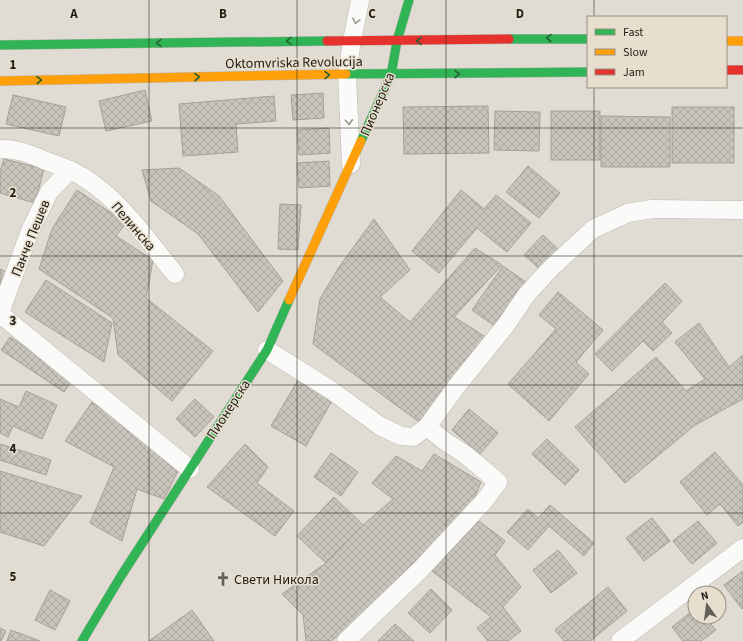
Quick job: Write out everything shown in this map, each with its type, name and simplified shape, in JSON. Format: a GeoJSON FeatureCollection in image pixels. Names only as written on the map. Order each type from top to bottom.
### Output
{"type":"FeatureCollection","features":[{"type":"Feature","properties":{"kind":"street","name":"Пионерска"},"geometry":{"type":"LineString","coordinates":[[351,164],[347,74],[360,0]]}},
{"type":"Feature","properties":{"kind":"street","name":"Пионерска"},"geometry":{"type":"LineString","coordinates":[[82,641],[121,576],[266,350],[392,75],[397,41],[408,0]]}},
{"type":"Feature","properties":{"kind":"street","name":"Oktomvriska Revolucija"},"geometry":{"type":"LineString","coordinates":[[0,45],[535,38],[587,39]]}},
{"type":"Feature","properties":{"kind":"street"},"geometry":{"type":"LineString","coordinates":[[727,41],[743,41]]}},
{"type":"Feature","properties":{"kind":"street"},"geometry":{"type":"LineString","coordinates":[[727,70],[743,70]]}},
{"type":"Feature","properties":{"kind":"street","name":"Oktomvriska Revolucija"},"geometry":{"type":"LineString","coordinates":[[0,81],[347,74],[392,75],[587,72]]}},
{"type":"Feature","properties":{"kind":"street","name":"Пелинска"},"geometry":{"type":"LineString","coordinates":[[0,149],[9,148],[35,156],[70,170],[92,183],[122,209],[175,274]]}},
{"type":"Feature","properties":{"kind":"street","name":"Панче Пешев"},"geometry":{"type":"LineString","coordinates":[[0,313],[30,231],[49,192],[70,170]]}},
{"type":"Feature","properties":{"kind":"street"},"geometry":{"type":"LineString","coordinates":[[266,350],[331,390],[380,426],[401,436],[413,437],[427,427],[456,387],[506,325],[527,294],[550,268],[593,229],[628,213],[652,209],[743,210]]}},
{"type":"Feature","properties":{"kind":"street"},"geometry":{"type":"LineString","coordinates":[[0,313],[190,469]]}},
{"type":"Feature","properties":{"kind":"street"},"geometry":{"type":"LineString","coordinates":[[346,641],[420,570],[485,500],[498,482],[466,455],[427,427]]}},
{"type":"Feature","properties":{"kind":"street"},"geometry":{"type":"LineString","coordinates":[[620,641],[743,548]]}},
{"type":"Feature","properties":{"kind":"building"},"geometry":{"type":"Polygon","coordinates":[[[145,90],[152,121],[106,131],[99,101],[145,90]]]}},
{"type":"Feature","properties":{"kind":"building"},"geometry":{"type":"Polygon","coordinates":[[[323,93],[324,118],[293,120],[291,95],[323,93]]]}},
{"type":"Feature","properties":{"kind":"building"},"geometry":{"type":"Polygon","coordinates":[[[13,95],[66,107],[59,136],[6,124],[13,95]]]}},
{"type":"Feature","properties":{"kind":"building"},"geometry":{"type":"Polygon","coordinates":[[[274,96],[276,121],[236,124],[238,152],[183,156],[179,104],[274,96]]]}},
{"type":"Feature","properties":{"kind":"building"},"geometry":{"type":"Polygon","coordinates":[[[488,106],[489,153],[404,154],[403,107],[488,106]]]}},
{"type":"Feature","properties":{"kind":"building"},"geometry":{"type":"Polygon","coordinates":[[[672,107],[734,107],[734,163],[672,163],[672,107]]]}},
{"type":"Feature","properties":{"kind":"building"},"geometry":{"type":"Polygon","coordinates":[[[495,111],[540,112],[539,151],[494,150],[495,111]]]}},
{"type":"Feature","properties":{"kind":"building"},"geometry":{"type":"Polygon","coordinates":[[[551,111],[600,111],[600,160],[551,160],[551,111]]]}},
{"type":"Feature","properties":{"kind":"building"},"geometry":{"type":"Polygon","coordinates":[[[601,116],[670,117],[670,167],[601,167],[601,116]]]}},
{"type":"Feature","properties":{"kind":"building"},"geometry":{"type":"Polygon","coordinates":[[[329,128],[330,153],[299,155],[297,130],[329,128]]]}},
{"type":"Feature","properties":{"kind":"building"},"geometry":{"type":"Polygon","coordinates":[[[4,159],[44,169],[35,203],[0,193],[0,172],[4,159]]]}},
{"type":"Feature","properties":{"kind":"building"},"geometry":{"type":"Polygon","coordinates":[[[329,161],[330,186],[299,188],[297,163],[329,161]]]}},
{"type":"Feature","properties":{"kind":"building"},"geometry":{"type":"Polygon","coordinates":[[[528,166],[560,193],[539,218],[506,192],[528,166]]]}},
{"type":"Feature","properties":{"kind":"building"},"geometry":{"type":"Polygon","coordinates":[[[179,168],[219,196],[283,281],[258,312],[198,234],[151,201],[142,170],[179,168]]]}},
{"type":"Feature","properties":{"kind":"building"},"geometry":{"type":"Polygon","coordinates":[[[77,190],[126,223],[116,236],[153,260],[146,298],[213,351],[172,401],[118,355],[113,318],[39,269],[52,229],[77,190]]]}},
{"type":"Feature","properties":{"kind":"building"},"geometry":{"type":"Polygon","coordinates":[[[461,190],[484,209],[496,195],[531,223],[507,252],[477,228],[439,273],[412,251],[461,190]]]}},
{"type":"Feature","properties":{"kind":"building"},"geometry":{"type":"Polygon","coordinates":[[[280,204],[301,205],[298,250],[278,249],[280,204]]]}},
{"type":"Feature","properties":{"kind":"building"},"geometry":{"type":"Polygon","coordinates":[[[374,219],[410,270],[380,297],[410,322],[475,248],[502,265],[454,317],[489,339],[422,424],[313,344],[320,299],[339,267],[374,219]]]}},
{"type":"Feature","properties":{"kind":"building"},"geometry":{"type":"Polygon","coordinates":[[[543,235],[562,253],[543,272],[524,255],[543,235]]]}},
{"type":"Feature","properties":{"kind":"building"},"geometry":{"type":"Polygon","coordinates":[[[503,266],[530,285],[499,329],[472,310],[503,266]]]}},
{"type":"Feature","properties":{"kind":"building"},"geometry":{"type":"Polygon","coordinates":[[[0,269],[10,274],[0,295],[0,269]]]}},
{"type":"Feature","properties":{"kind":"building"},"geometry":{"type":"Polygon","coordinates":[[[46,280],[112,323],[104,362],[25,312],[46,280]]]}},
{"type":"Feature","properties":{"kind":"building"},"geometry":{"type":"Polygon","coordinates":[[[665,283],[682,301],[662,322],[672,333],[653,351],[643,341],[612,371],[595,354],[665,283]]]}},
{"type":"Feature","properties":{"kind":"building"},"geometry":{"type":"Polygon","coordinates":[[[558,292],[603,330],[576,362],[589,374],[549,421],[508,384],[556,329],[539,315],[558,292]]]}},
{"type":"Feature","properties":{"kind":"building"},"geometry":{"type":"Polygon","coordinates":[[[699,323],[729,367],[743,355],[743,399],[695,425],[625,483],[575,427],[656,357],[686,391],[705,379],[675,342],[699,323]]]}},
{"type":"Feature","properties":{"kind":"building"},"geometry":{"type":"Polygon","coordinates":[[[10,337],[73,379],[64,392],[1,350],[10,337]]]}},
{"type":"Feature","properties":{"kind":"building"},"geometry":{"type":"Polygon","coordinates":[[[298,380],[333,399],[306,446],[271,426],[298,380]]]}},
{"type":"Feature","properties":{"kind":"building"},"geometry":{"type":"Polygon","coordinates":[[[26,391],[57,405],[42,439],[13,426],[8,437],[0,433],[0,399],[19,407],[26,391]]]}},
{"type":"Feature","properties":{"kind":"building"},"geometry":{"type":"Polygon","coordinates":[[[195,399],[214,417],[195,437],[176,419],[195,399]]]}},
{"type":"Feature","properties":{"kind":"building"},"geometry":{"type":"Polygon","coordinates":[[[92,402],[181,465],[164,499],[137,489],[122,541],[90,523],[114,467],[65,441],[92,402]]]}},
{"type":"Feature","properties":{"kind":"building"},"geometry":{"type":"Polygon","coordinates":[[[469,409],[498,433],[480,454],[452,430],[469,409]]]}},
{"type":"Feature","properties":{"kind":"building"},"geometry":{"type":"Polygon","coordinates":[[[547,439],[579,470],[565,485],[532,454],[547,439]]]}},
{"type":"Feature","properties":{"kind":"building"},"geometry":{"type":"Polygon","coordinates":[[[0,444],[51,460],[46,475],[0,460],[0,444]]]}},
{"type":"Feature","properties":{"kind":"building"},"geometry":{"type":"Polygon","coordinates":[[[245,444],[268,467],[257,483],[294,511],[275,536],[207,487],[245,444]]]}},
{"type":"Feature","properties":{"kind":"building"},"geometry":{"type":"Polygon","coordinates":[[[715,452],[743,485],[743,522],[738,526],[720,504],[707,515],[680,482],[715,452]]]}},
{"type":"Feature","properties":{"kind":"building"},"geometry":{"type":"Polygon","coordinates":[[[331,453],[358,472],[341,496],[314,477],[331,453]]]}},
{"type":"Feature","properties":{"kind":"building"},"geometry":{"type":"Polygon","coordinates":[[[434,454],[481,482],[471,505],[348,628],[331,641],[306,641],[303,615],[282,594],[326,563],[363,525],[393,499],[372,483],[396,456],[422,471],[434,454]]]}},
{"type":"Feature","properties":{"kind":"building"},"geometry":{"type":"Polygon","coordinates":[[[0,471],[82,496],[44,546],[0,532],[0,471]]]}},
{"type":"Feature","properties":{"kind":"building"},"geometry":{"type":"Polygon","coordinates":[[[334,497],[363,525],[326,563],[297,536],[334,497]]]}},
{"type":"Feature","properties":{"kind":"building"},"geometry":{"type":"Polygon","coordinates":[[[550,505],[594,543],[584,556],[549,526],[528,550],[507,532],[528,509],[538,518],[550,505]]]}},
{"type":"Feature","properties":{"kind":"building"},"geometry":{"type":"Polygon","coordinates":[[[652,518],[670,541],[644,561],[626,538],[652,518]]]}},
{"type":"Feature","properties":{"kind":"building"},"geometry":{"type":"Polygon","coordinates":[[[479,521],[505,541],[495,555],[521,587],[503,607],[521,631],[508,641],[488,641],[477,628],[491,617],[432,571],[479,521]]]}},
{"type":"Feature","properties":{"kind":"building"},"geometry":{"type":"Polygon","coordinates":[[[698,521],[717,543],[692,564],[673,541],[698,521]]]}},
{"type":"Feature","properties":{"kind":"building"},"geometry":{"type":"Polygon","coordinates":[[[558,550],[577,573],[551,593],[533,570],[558,550]]]}},
{"type":"Feature","properties":{"kind":"building"},"geometry":{"type":"Polygon","coordinates":[[[743,571],[742,609],[727,589],[727,585],[724,585],[743,571]]]}},
{"type":"Feature","properties":{"kind":"building"},"geometry":{"type":"Polygon","coordinates":[[[608,587],[627,611],[590,641],[564,641],[555,630],[608,587]]]}},
{"type":"Feature","properties":{"kind":"building"},"geometry":{"type":"Polygon","coordinates":[[[431,589],[452,610],[430,633],[408,613],[431,589]]]}},
{"type":"Feature","properties":{"kind":"building"},"geometry":{"type":"Polygon","coordinates":[[[50,590],[70,601],[55,630],[35,620],[50,590]]]}},
{"type":"Feature","properties":{"kind":"building"},"geometry":{"type":"Polygon","coordinates":[[[192,610],[214,641],[149,641],[192,610]]]}},
{"type":"Feature","properties":{"kind":"building"},"geometry":{"type":"Polygon","coordinates":[[[687,615],[687,625],[712,625],[716,630],[701,641],[683,641],[672,627],[687,615]]]}},
{"type":"Feature","properties":{"kind":"building"},"geometry":{"type":"Polygon","coordinates":[[[395,624],[414,641],[378,641],[395,624]]]}},
{"type":"Feature","properties":{"kind":"building"},"geometry":{"type":"Polygon","coordinates":[[[0,628],[6,631],[1,641],[0,641],[0,628]]]}},
{"type":"Feature","properties":{"kind":"building"},"geometry":{"type":"Polygon","coordinates":[[[11,630],[40,641],[7,641],[11,630]]]}},
{"type":"Feature","properties":{"kind":"traffic: fast"},"geometry":{"type":"LineString","coordinates":[[361,141],[391,75],[397,41],[409,0]]}},
{"type":"Feature","properties":{"kind":"traffic: fast"},"geometry":{"type":"LineString","coordinates":[[509,39],[587,39]]}},
{"type":"Feature","properties":{"kind":"traffic: fast"},"geometry":{"type":"LineString","coordinates":[[0,45],[327,41]]}},
{"type":"Feature","properties":{"kind":"traffic: fast"},"geometry":{"type":"LineString","coordinates":[[346,74],[587,72]]}},
{"type":"Feature","properties":{"kind":"traffic: fast"},"geometry":{"type":"LineString","coordinates":[[82,641],[121,576],[267,350],[289,300]]}},
{"type":"Feature","properties":{"kind":"traffic: slow"},"geometry":{"type":"LineString","coordinates":[[727,41],[743,41]]}},
{"type":"Feature","properties":{"kind":"traffic: slow"},"geometry":{"type":"LineString","coordinates":[[0,81],[346,74]]}},
{"type":"Feature","properties":{"kind":"traffic: slow"},"geometry":{"type":"LineString","coordinates":[[289,300],[361,141]]}},
{"type":"Feature","properties":{"kind":"traffic: jam"},"geometry":{"type":"LineString","coordinates":[[327,41],[509,39]]}},
{"type":"Feature","properties":{"kind":"traffic: jam"},"geometry":{"type":"LineString","coordinates":[[727,70],[743,70]]}},
{"type":"Feature","properties":{"kind":"place","name":"Свети Никола"},"geometry":{"type":"Point","coordinates":[223,579]}}]}
